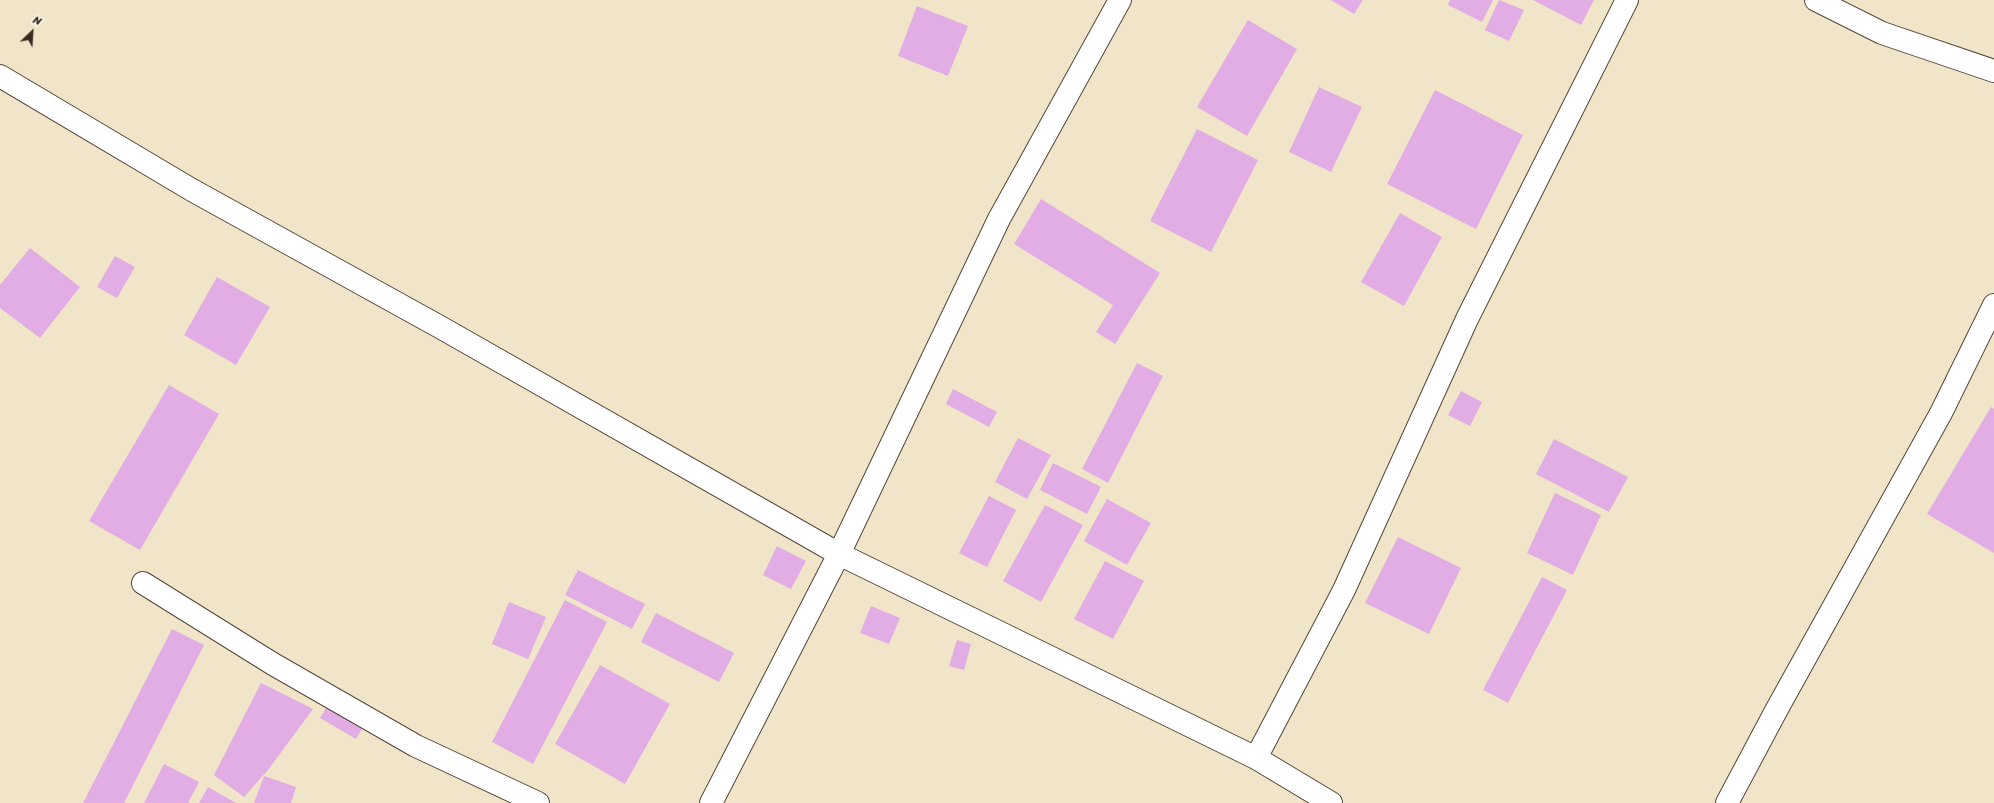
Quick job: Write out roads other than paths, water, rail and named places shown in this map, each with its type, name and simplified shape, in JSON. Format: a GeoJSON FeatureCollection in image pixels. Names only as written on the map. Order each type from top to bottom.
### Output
{"type":"FeatureCollection","features":[{"type":"Feature","properties":{"kind":"street"},"geometry":{"type":"LineString","coordinates":[[711,803],[839,554],[998,219],[1120,0]]}},
{"type":"Feature","properties":{"kind":"street"},"geometry":{"type":"LineString","coordinates":[[1256,758],[1344,590],[1467,319],[1627,0]]}},
{"type":"Feature","properties":{"kind":"street"},"geometry":{"type":"LineString","coordinates":[[1816,0],[1882,33],[1994,71]]}},
{"type":"Feature","properties":{"kind":"street"},"geometry":{"type":"LineString","coordinates":[[0,76],[192,190],[440,327],[839,554],[1256,758],[1322,800]]}},
{"type":"Feature","properties":{"kind":"street"},"geometry":{"type":"LineString","coordinates":[[1727,803],[1777,708],[1941,412],[1994,305]]}},
{"type":"Feature","properties":{"kind":"street"},"geometry":{"type":"LineString","coordinates":[[143,583],[273,664],[416,746],[538,803]]}}]}
